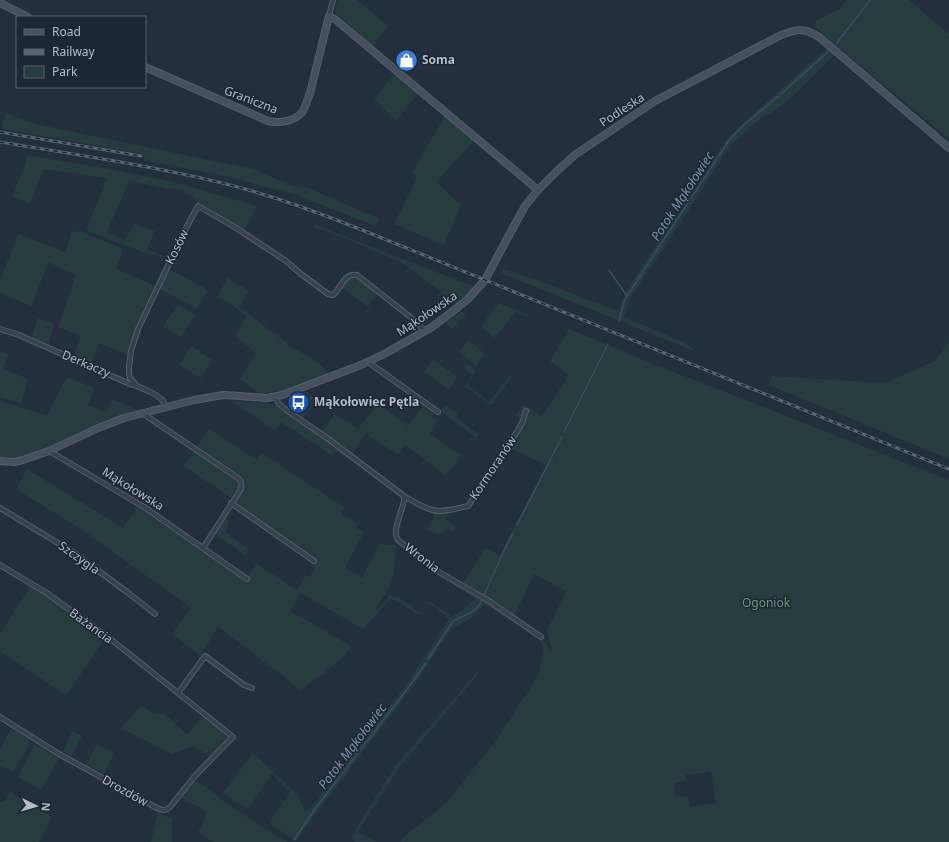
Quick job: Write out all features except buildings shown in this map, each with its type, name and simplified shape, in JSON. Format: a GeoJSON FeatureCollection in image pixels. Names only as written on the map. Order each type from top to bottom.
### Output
{"type":"FeatureCollection","features":[{"type":"Feature","properties":{"kind":"street"},"geometry":{"type":"LineString","coordinates":[[333,0],[329,16],[336,20],[538,190]]}},
{"type":"Feature","properties":{"kind":"street"},"geometry":{"type":"LineString","coordinates":[[0,3],[26,16]]}},
{"type":"Feature","properties":{"kind":"street","name":"Graniczna"},"geometry":{"type":"LineString","coordinates":[[146,67],[268,121],[289,121],[302,112],[310,93],[329,16]]}},
{"type":"Feature","properties":{"kind":"street","name":"Podleska"},"geometry":{"type":"LineString","coordinates":[[538,190],[576,154],[656,101],[791,31],[802,30],[812,32],[820,37],[949,148]]}},
{"type":"Feature","properties":{"kind":"street","name":"Mąkołowska"},"geometry":{"type":"LineString","coordinates":[[0,461],[15,462],[22,460],[49,451],[98,428],[124,418],[194,400],[223,395],[267,398],[275,397],[368,362],[386,353],[425,331],[457,308],[482,284],[518,219],[538,190]]}},
{"type":"Feature","properties":{"kind":"street","name":"Kosów"},"geometry":{"type":"LineString","coordinates":[[136,385],[130,378],[129,367],[131,351],[138,329],[198,206],[286,261],[318,287],[331,295],[336,293],[344,280],[350,275],[357,275],[413,319],[425,331]]}},
{"type":"Feature","properties":{"kind":"street","name":"Derkaczy"},"geometry":{"type":"LineString","coordinates":[[0,329],[19,335],[130,384],[136,385],[163,400],[166,407]]}},
{"type":"Feature","properties":{"kind":"street"},"geometry":{"type":"LineString","coordinates":[[368,362],[438,412]]}},
{"type":"Feature","properties":{"kind":"street"},"geometry":{"type":"LineString","coordinates":[[275,397],[279,404],[289,412],[327,438],[404,496]]}},
{"type":"Feature","properties":{"kind":"street","name":"Kormoranów"},"geometry":{"type":"LineString","coordinates":[[404,496],[434,510],[468,506],[518,430],[526,412]]}},
{"type":"Feature","properties":{"kind":"street"},"geometry":{"type":"LineString","coordinates":[[142,413],[240,480],[242,486],[241,489],[203,548]]}},
{"type":"Feature","properties":{"kind":"street","name":"Mąkołowska"},"geometry":{"type":"LineString","coordinates":[[49,451],[144,507],[247,579]]}},
{"type":"Feature","properties":{"kind":"street","name":"Wronia"},"geometry":{"type":"LineString","coordinates":[[404,496],[404,501],[396,528],[398,540],[432,568],[483,597],[541,637]]}},
{"type":"Feature","properties":{"kind":"street"},"geometry":{"type":"LineString","coordinates":[[231,503],[314,561]]}},
{"type":"Feature","properties":{"kind":"street","name":"Szczygla"},"geometry":{"type":"LineString","coordinates":[[0,508],[73,552],[155,614]]}},
{"type":"Feature","properties":{"kind":"street","name":"Bażancia"},"geometry":{"type":"LineString","coordinates":[[0,565],[45,592],[108,638],[233,737]]}},
{"type":"Feature","properties":{"kind":"street"},"geometry":{"type":"LineString","coordinates":[[178,693],[205,656],[252,688]]}},
{"type":"Feature","properties":{"kind":"street","name":"Drozdów"},"geometry":{"type":"LineString","coordinates":[[0,717],[59,754],[164,811],[170,807],[194,777],[233,737]]}},
{"type":"Feature","properties":{"kind":"green space"},"geometry":{"type":"Polygon","coordinates":[[[339,0],[357,0],[388,26],[373,47],[335,12],[339,0]]]}},
{"type":"Feature","properties":{"kind":"green space"},"geometry":{"type":"Polygon","coordinates":[[[846,0],[909,0],[949,34],[949,139],[815,28],[816,21],[839,9],[846,0]]]}},
{"type":"Feature","properties":{"kind":"green space"},"geometry":{"type":"Polygon","coordinates":[[[828,47],[835,54],[787,102],[755,123],[730,146],[630,298],[624,317],[683,342],[701,354],[501,273],[503,269],[537,280],[618,311],[626,291],[728,137],[828,47]]]}},
{"type":"Feature","properties":{"kind":"green space"},"geometry":{"type":"Polygon","coordinates":[[[395,73],[418,94],[396,121],[374,99],[395,73]]]}},
{"type":"Feature","properties":{"kind":"green space"},"geometry":{"type":"Polygon","coordinates":[[[6,113],[35,124],[253,169],[290,185],[308,188],[379,218],[376,226],[296,195],[225,176],[143,161],[145,154],[2,129],[6,113]]]}},
{"type":"Feature","properties":{"kind":"green space"},"geometry":{"type":"Polygon","coordinates":[[[446,114],[474,141],[436,182],[461,205],[444,245],[394,224],[417,177],[412,173],[446,114]]]}},
{"type":"Feature","properties":{"kind":"green space"},"geometry":{"type":"Polygon","coordinates":[[[27,155],[170,181],[257,206],[244,231],[199,205],[193,197],[183,191],[129,181],[107,232],[125,240],[134,224],[155,231],[147,249],[168,258],[145,253],[86,230],[107,178],[44,169],[30,204],[12,196],[25,165],[27,155]]]}},
{"type":"Feature","properties":{"kind":"green space"},"geometry":{"type":"Polygon","coordinates":[[[315,225],[475,287],[456,305],[401,262],[350,240],[314,227],[315,225]]]}},
{"type":"Feature","properties":{"kind":"green space"},"geometry":{"type":"Polygon","coordinates":[[[80,231],[123,249],[117,269],[155,286],[139,319],[128,355],[99,343],[91,364],[73,357],[81,336],[58,327],[76,275],[48,262],[32,306],[0,293],[0,281],[18,234],[65,253],[72,232],[80,231]]]}},
{"type":"Feature","properties":{"kind":"green space"},"geometry":{"type":"Polygon","coordinates":[[[169,269],[208,290],[196,309],[159,289],[169,269]]]}},
{"type":"Feature","properties":{"kind":"green space"},"geometry":{"type":"Polygon","coordinates":[[[351,276],[358,277],[377,294],[368,307],[342,288],[351,276]]]}},
{"type":"Feature","properties":{"kind":"green space"},"geometry":{"type":"Polygon","coordinates":[[[227,278],[249,291],[239,307],[292,347],[319,363],[329,373],[291,389],[259,394],[240,379],[256,353],[235,336],[247,316],[218,296],[227,278]]]}},
{"type":"Feature","properties":{"kind":"green space"},"geometry":{"type":"Polygon","coordinates":[[[499,303],[536,320],[516,312],[494,338],[481,326],[499,303]]]}},
{"type":"Feature","properties":{"kind":"green space"},"geometry":{"type":"Polygon","coordinates":[[[178,304],[195,315],[181,337],[163,327],[178,304]]]}},
{"type":"Feature","properties":{"kind":"green space"},"geometry":{"type":"Polygon","coordinates":[[[462,311],[466,314],[452,329],[445,323],[462,311]]]}},
{"type":"Feature","properties":{"kind":"green space"},"geometry":{"type":"Polygon","coordinates":[[[38,318],[54,324],[49,342],[44,344],[31,339],[38,318]]]}},
{"type":"Feature","properties":{"kind":"green space","name":"Ogoniok"},"geometry":{"type":"Polygon","coordinates":[[[569,329],[651,363],[949,480],[949,842],[400,842],[408,833],[445,804],[495,742],[539,674],[544,647],[539,639],[484,604],[470,619],[453,628],[448,634],[413,687],[296,841],[269,823],[290,792],[272,774],[248,809],[223,793],[250,757],[252,752],[298,795],[305,812],[309,810],[409,681],[449,619],[435,607],[427,603],[428,601],[453,617],[476,599],[446,580],[448,579],[478,596],[541,639],[552,651],[547,630],[566,591],[534,574],[515,615],[463,583],[485,548],[500,555],[546,465],[510,448],[526,422],[515,415],[524,405],[542,416],[569,375],[550,361],[569,329]],[[711,772],[685,775],[686,781],[674,783],[676,797],[687,796],[690,807],[716,803],[711,772]]]}},
{"type":"Feature","properties":{"kind":"green space"},"geometry":{"type":"Polygon","coordinates":[[[469,340],[485,354],[476,366],[459,352],[469,340]]]}},
{"type":"Feature","properties":{"kind":"green space"},"geometry":{"type":"Polygon","coordinates":[[[949,341],[949,459],[769,385],[772,376],[884,383],[935,361],[949,341]]]}},
{"type":"Feature","properties":{"kind":"green space"},"geometry":{"type":"Polygon","coordinates":[[[191,346],[212,360],[201,378],[179,365],[191,346]]]}},
{"type":"Feature","properties":{"kind":"green space"},"geometry":{"type":"Polygon","coordinates":[[[0,351],[8,354],[3,369],[28,379],[21,403],[0,398],[0,351]]]}},
{"type":"Feature","properties":{"kind":"green space"},"geometry":{"type":"Polygon","coordinates":[[[433,359],[457,377],[449,390],[424,372],[433,359]]]}},
{"type":"Feature","properties":{"kind":"green space"},"geometry":{"type":"Polygon","coordinates":[[[466,363],[476,370],[467,384],[468,386],[489,402],[510,376],[512,377],[491,405],[465,386],[472,374],[463,367],[466,363]]]}},
{"type":"Feature","properties":{"kind":"green space"},"geometry":{"type":"Polygon","coordinates":[[[67,377],[94,388],[88,405],[106,412],[113,399],[138,410],[105,420],[33,454],[11,458],[0,457],[0,401],[47,415],[67,377]]]}},
{"type":"Feature","properties":{"kind":"green space"},"geometry":{"type":"Polygon","coordinates":[[[306,391],[316,400],[303,418],[299,416],[300,414],[296,411],[298,403],[300,404],[301,394],[306,391]]]}},
{"type":"Feature","properties":{"kind":"green space"},"geometry":{"type":"Polygon","coordinates":[[[229,400],[267,403],[274,405],[348,456],[348,459],[337,452],[334,452],[331,455],[281,422],[275,430],[229,400]]]}},
{"type":"Feature","properties":{"kind":"green space"},"geometry":{"type":"Polygon","coordinates":[[[378,403],[408,426],[423,406],[434,414],[432,417],[438,420],[430,434],[461,455],[446,476],[405,445],[398,455],[366,434],[353,453],[322,432],[335,414],[358,429],[378,403]]]}},
{"type":"Feature","properties":{"kind":"green space"},"geometry":{"type":"Polygon","coordinates":[[[445,405],[459,414],[457,418],[479,434],[476,438],[441,411],[445,405]]]}},
{"type":"Feature","properties":{"kind":"green space"},"geometry":{"type":"Polygon","coordinates":[[[209,429],[257,460],[261,453],[344,507],[341,514],[358,524],[356,528],[364,532],[345,568],[362,578],[380,544],[396,545],[392,581],[376,607],[377,610],[390,595],[394,598],[396,596],[413,606],[412,608],[421,613],[420,615],[393,599],[389,600],[363,629],[301,593],[290,611],[351,646],[344,656],[301,690],[218,627],[200,656],[172,634],[191,608],[84,531],[16,489],[27,469],[123,528],[137,507],[246,580],[256,563],[297,590],[305,575],[310,577],[317,560],[237,505],[236,501],[246,484],[241,477],[197,447],[209,429]]]}},
{"type":"Feature","properties":{"kind":"green space"},"geometry":{"type":"Polygon","coordinates":[[[194,451],[236,479],[238,482],[237,491],[232,498],[183,466],[194,451]]]}},
{"type":"Feature","properties":{"kind":"green space"},"geometry":{"type":"Polygon","coordinates":[[[450,512],[445,520],[456,526],[453,532],[447,529],[437,534],[427,529],[434,518],[433,513],[450,512]]]}},
{"type":"Feature","properties":{"kind":"green space"},"geometry":{"type":"Polygon","coordinates":[[[225,517],[229,521],[226,533],[249,550],[246,556],[215,534],[225,517]]]}},
{"type":"Feature","properties":{"kind":"green space"},"geometry":{"type":"Polygon","coordinates":[[[30,586],[105,639],[66,695],[0,651],[0,634],[30,586]]]}},
{"type":"Feature","properties":{"kind":"green space"},"geometry":{"type":"Polygon","coordinates":[[[478,671],[479,672],[471,683],[399,768],[358,832],[377,842],[355,842],[352,836],[397,764],[478,671]]]}},
{"type":"Feature","properties":{"kind":"green space"},"geometry":{"type":"Polygon","coordinates":[[[141,705],[154,714],[165,714],[188,735],[202,715],[227,734],[228,739],[210,756],[193,746],[172,754],[121,728],[141,705]]]}},
{"type":"Feature","properties":{"kind":"green space"},"geometry":{"type":"Polygon","coordinates":[[[11,728],[28,737],[30,742],[14,772],[0,765],[0,750],[11,728]]]}},
{"type":"Feature","properties":{"kind":"green space"},"geometry":{"type":"Polygon","coordinates":[[[72,731],[82,736],[71,757],[63,751],[72,731]]]}},
{"type":"Feature","properties":{"kind":"green space"},"geometry":{"type":"Polygon","coordinates":[[[35,744],[59,758],[41,790],[18,777],[35,744]]]}},
{"type":"Feature","properties":{"kind":"green space"},"geometry":{"type":"Polygon","coordinates":[[[97,744],[114,753],[104,774],[86,765],[97,744]]]}},
{"type":"Feature","properties":{"kind":"green space"},"geometry":{"type":"Polygon","coordinates":[[[195,781],[265,829],[288,842],[214,842],[198,833],[207,812],[182,798],[195,781]]]}},
{"type":"Feature","properties":{"kind":"green space"},"geometry":{"type":"Polygon","coordinates":[[[10,792],[52,817],[39,842],[0,842],[0,801],[4,802],[10,792]]]}},
{"type":"Feature","properties":{"kind":"green space"},"geometry":{"type":"Polygon","coordinates":[[[158,812],[164,816],[172,818],[172,842],[151,842],[158,812]]]}},
{"type":"Feature","properties":{"kind":"waterway","name":"Potok Mąkołowiec"},"geometry":{"type":"LineString","coordinates":[[836,44],[870,0]]}},
{"type":"Feature","properties":{"kind":"waterway","name":"Potok Mąkołowiec"},"geometry":{"type":"LineString","coordinates":[[781,94],[831,49]]}},
{"type":"Feature","properties":{"kind":"waterway","name":"Potok Mąkołowiec"},"geometry":{"type":"LineString","coordinates":[[619,321],[627,296],[730,139],[747,122],[779,96]]}},
{"type":"Feature","properties":{"kind":"waterway"},"geometry":{"type":"LineString","coordinates":[[609,270],[627,296]]}},
{"type":"Feature","properties":{"kind":"waterway","name":"Potok Mąkołowiec"},"geometry":{"type":"LineString","coordinates":[[564,432],[608,344]]}},
{"type":"Feature","properties":{"kind":"waterway","name":"Potok Mąkołowiec"},"geometry":{"type":"LineString","coordinates":[[517,525],[562,437]]}},
{"type":"Feature","properties":{"kind":"waterway","name":"Potok Mąkołowiec"},"geometry":{"type":"LineString","coordinates":[[428,659],[453,621],[472,612],[479,606],[513,533]]}},
{"type":"Feature","properties":{"kind":"waterway","name":"Potok Mąkołowiec"},"geometry":{"type":"LineString","coordinates":[[294,840],[315,809],[426,663]]}},
{"type":"Feature","properties":{"kind":"railway"},"geometry":{"type":"LineString","coordinates":[[0,132],[141,156]]}},
{"type":"Feature","properties":{"kind":"railway"},"geometry":{"type":"LineString","coordinates":[[0,142],[164,170],[238,187],[299,206],[377,236],[949,469]]}},
{"type":"Feature","properties":{"kind":"place","name":"Soma"},"geometry":{"type":"Point","coordinates":[406,60]}},
{"type":"Feature","properties":{"kind":"place","name":"Mąkołowiec Pętla"},"geometry":{"type":"Point","coordinates":[299,402]}}]}
